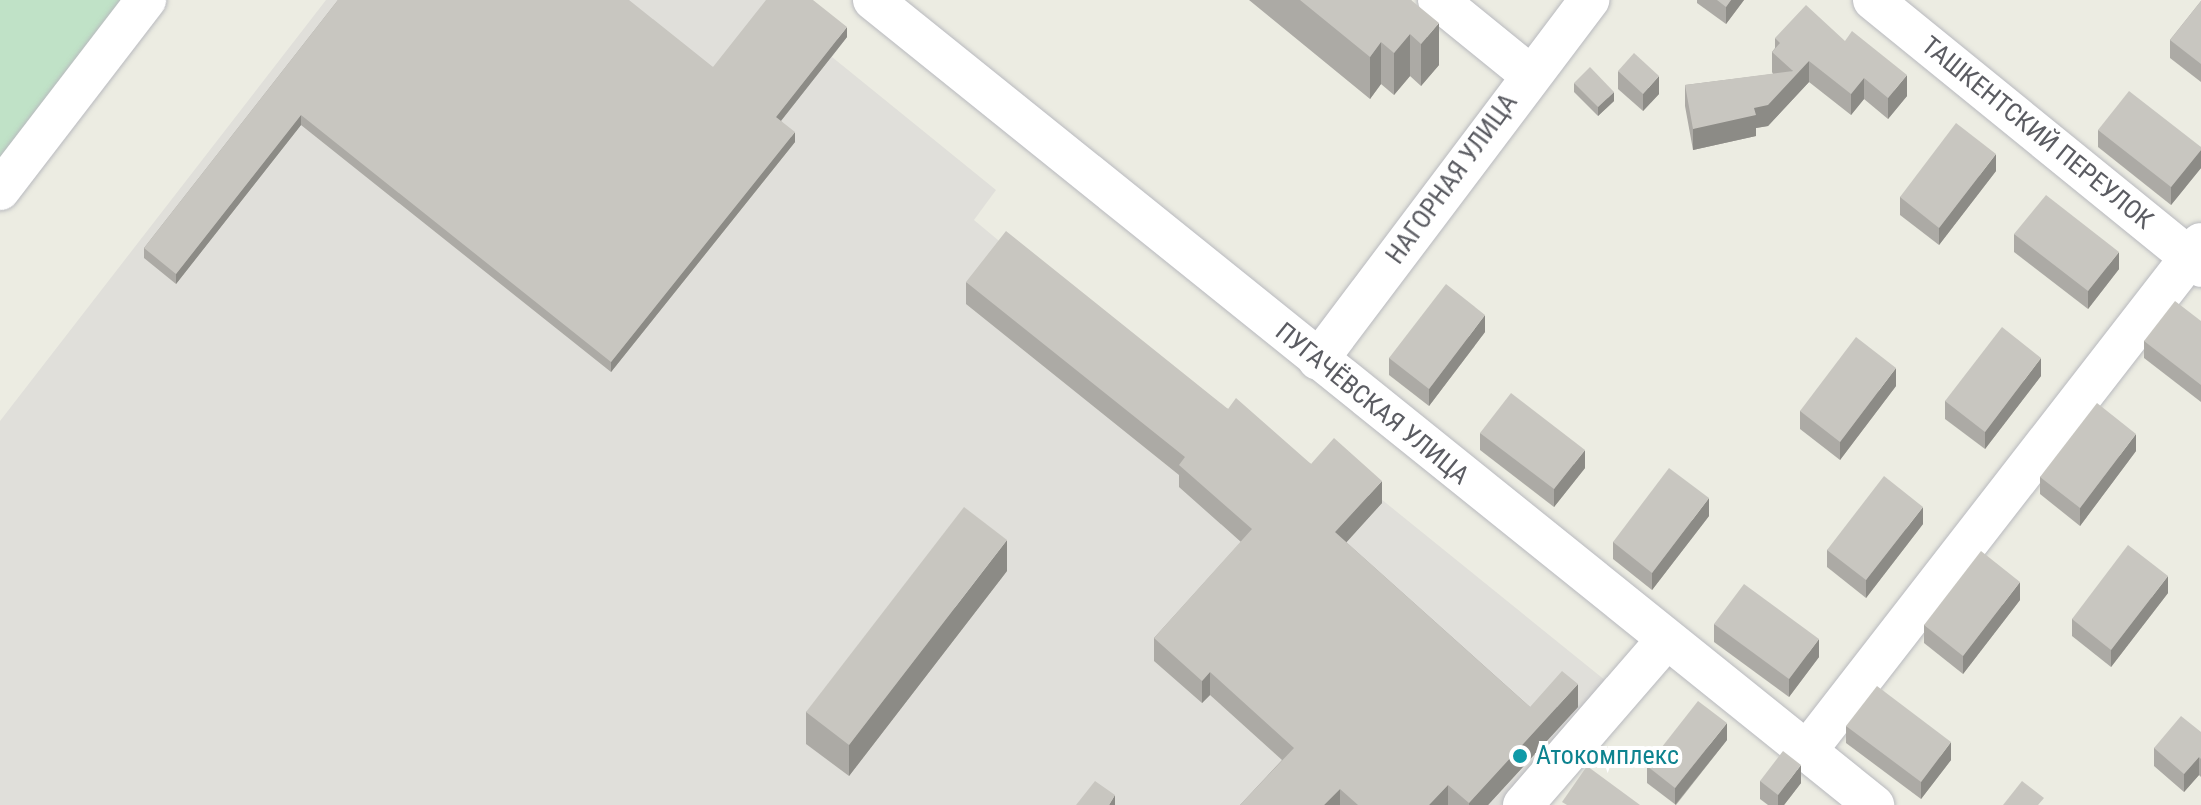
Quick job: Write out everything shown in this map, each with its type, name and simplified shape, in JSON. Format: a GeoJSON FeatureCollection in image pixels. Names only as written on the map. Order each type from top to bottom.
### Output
{"type":"FeatureCollection","features":[{"type":"Feature","properties":{"kind":"street"},"geometry":{"type":"LineString","coordinates":[[0,190],[146,0]]}},
{"type":"Feature","properties":{"kind":"street","name":"ПУГАЧЁВСКАЯ УЛИЦА"},"geometry":{"type":"LineString","coordinates":[[873,0],[1665,641],[1874,805]]}},
{"type":"Feature","properties":{"kind":"street"},"geometry":{"type":"LineString","coordinates":[[1438,0],[1529,74]]}},
{"type":"Feature","properties":{"kind":"street","name":"НАГОРНАЯ УЛИЦА"},"geometry":{"type":"LineString","coordinates":[[1318,360],[1529,74],[1589,0]]}},
{"type":"Feature","properties":{"kind":"street","name":"ТАШКЕНТСКИЙ ПЕРЕУЛОК"},"geometry":{"type":"LineString","coordinates":[[1873,0],[2197,256]]}},
{"type":"Feature","properties":{"kind":"street"},"geometry":{"type":"LineString","coordinates":[[1806,752],[2197,256]]}},
{"type":"Feature","properties":{"kind":"street"},"geometry":{"type":"LineString","coordinates":[[1523,805],[1665,641]]}},
{"type":"Feature","properties":{"kind":"shaded area"},"geometry":{"type":"Polygon","coordinates":[[[326,0],[800,0],[847,37],[832,57],[996,190],[974,220],[1227,431],[1311,486],[1334,461],[1611,685],[1501,805],[0,805],[0,421],[326,0]]]}},
{"type":"Feature","properties":{"kind":"green space"},"geometry":{"type":"Polygon","coordinates":[[[0,0],[152,0],[0,209],[0,0]]]}},
{"type":"Feature","properties":{"kind":"building"},"geometry":{"type":"Polygon","coordinates":[[[338,0],[629,0],[713,67],[766,0],[813,0],[847,27],[776,117],[795,132],[611,362],[301,115],[176,274],[144,248],[338,0]]]}},
{"type":"Feature","properties":{"kind":"building"},"geometry":{"type":"Polygon","coordinates":[[[1300,0],[1411,0],[1439,23],[1421,44],[1410,34],[1394,53],[1381,42],[1370,57],[1300,0]]]}},
{"type":"Feature","properties":{"kind":"building"},"geometry":{"type":"Polygon","coordinates":[[[1717,0],[1731,0],[1726,7],[1717,0]]]}},
{"type":"Feature","properties":{"kind":"building"},"geometry":{"type":"Polygon","coordinates":[[[2201,1],[2201,64],[2170,40],[2201,1]]]}},
{"type":"Feature","properties":{"kind":"building"},"geometry":{"type":"Polygon","coordinates":[[[1806,5],[1845,41],[1852,31],[1907,75],[1888,98],[1864,78],[1851,94],[1809,61],[1768,105],[1754,108],[1756,115],[1693,129],[1685,85],[1793,71],[1772,52],[1780,43],[1775,38],[1806,5]]]}},
{"type":"Feature","properties":{"kind":"building"},"geometry":{"type":"Polygon","coordinates":[[[1634,53],[1659,76],[1643,94],[1618,71],[1634,53]]]}},
{"type":"Feature","properties":{"kind":"building"},"geometry":{"type":"Polygon","coordinates":[[[1590,67],[1614,92],[1598,107],[1574,83],[1590,67]]]}},
{"type":"Feature","properties":{"kind":"building"},"geometry":{"type":"Polygon","coordinates":[[[2129,91],[2201,147],[2171,187],[2098,130],[2129,91]]]}},
{"type":"Feature","properties":{"kind":"building"},"geometry":{"type":"Polygon","coordinates":[[[1956,123],[1996,154],[1939,228],[1900,197],[1956,123]]]}},
{"type":"Feature","properties":{"kind":"building"},"geometry":{"type":"Polygon","coordinates":[[[2046,195],[2119,252],[2088,291],[2014,234],[2046,195]]]}},
{"type":"Feature","properties":{"kind":"building"},"geometry":{"type":"Polygon","coordinates":[[[1006,231],[1228,409],[1236,398],[1311,464],[1334,438],[1382,481],[1335,532],[1530,707],[1562,671],[1578,684],[1469,803],[1448,785],[1429,805],[1358,805],[1340,789],[1324,805],[1240,805],[1294,748],[1210,672],[1202,681],[1154,638],[1252,529],[1179,465],[1185,457],[966,282],[1006,231]]]}},
{"type":"Feature","properties":{"kind":"building"},"geometry":{"type":"Polygon","coordinates":[[[1446,284],[1485,315],[1429,389],[1389,358],[1446,284]]]}},
{"type":"Feature","properties":{"kind":"building"},"geometry":{"type":"Polygon","coordinates":[[[2175,301],[2201,321],[2201,385],[2144,341],[2175,301]]]}},
{"type":"Feature","properties":{"kind":"building"},"geometry":{"type":"Polygon","coordinates":[[[2002,327],[2041,358],[1985,432],[1945,401],[2002,327]]]}},
{"type":"Feature","properties":{"kind":"building"},"geometry":{"type":"Polygon","coordinates":[[[1856,337],[1896,368],[1840,442],[1800,411],[1856,337]]]}},
{"type":"Feature","properties":{"kind":"building"},"geometry":{"type":"Polygon","coordinates":[[[1511,393],[1585,450],[1554,489],[1480,433],[1511,393]]]}},
{"type":"Feature","properties":{"kind":"building"},"geometry":{"type":"Polygon","coordinates":[[[2097,403],[2136,434],[2080,508],[2040,477],[2097,403]]]}},
{"type":"Feature","properties":{"kind":"building"},"geometry":{"type":"Polygon","coordinates":[[[1669,468],[1709,498],[1652,573],[1613,542],[1669,468]]]}},
{"type":"Feature","properties":{"kind":"building"},"geometry":{"type":"Polygon","coordinates":[[[1884,476],[1923,507],[1866,580],[1827,550],[1884,476]]]}},
{"type":"Feature","properties":{"kind":"building"},"geometry":{"type":"Polygon","coordinates":[[[964,507],[1007,540],[849,745],[806,712],[964,507]]]}},
{"type":"Feature","properties":{"kind":"building"},"geometry":{"type":"Polygon","coordinates":[[[2128,545],[2168,576],[2111,650],[2072,619],[2128,545]]]}},
{"type":"Feature","properties":{"kind":"building"},"geometry":{"type":"Polygon","coordinates":[[[1981,551],[2020,582],[1963,656],[1924,625],[1981,551]]]}},
{"type":"Feature","properties":{"kind":"building"},"geometry":{"type":"Polygon","coordinates":[[[1744,584],[1819,639],[1789,679],[1714,624],[1744,584]]]}},
{"type":"Feature","properties":{"kind":"building"},"geometry":{"type":"Polygon","coordinates":[[[1877,686],[1951,742],[1921,782],[1846,726],[1877,686]]]}},
{"type":"Feature","properties":{"kind":"building"},"geometry":{"type":"Polygon","coordinates":[[[1698,701],[1727,723],[1675,788],[1647,766],[1698,701]]]}},
{"type":"Feature","properties":{"kind":"building"},"geometry":{"type":"Polygon","coordinates":[[[2181,716],[2201,732],[2201,759],[2199,757],[2184,774],[2154,748],[2181,716]]]}},
{"type":"Feature","properties":{"kind":"building"},"geometry":{"type":"Polygon","coordinates":[[[1783,751],[1801,765],[1778,795],[1760,781],[1783,751]]]}},
{"type":"Feature","properties":{"kind":"building"},"geometry":{"type":"Polygon","coordinates":[[[1587,766],[1640,805],[1567,805],[1562,802],[1587,766]]]}},
{"type":"Feature","properties":{"kind":"building"},"geometry":{"type":"Polygon","coordinates":[[[1095,781],[1115,795],[1109,805],[1076,805],[1095,781]]]}},
{"type":"Feature","properties":{"kind":"building"},"geometry":{"type":"Polygon","coordinates":[[[2022,781],[2044,798],[2038,805],[2003,805],[2022,781]]]}},
{"type":"Feature","properties":{"kind":"place","name":"Атокомплекс"},"geometry":{"type":"Point","coordinates":[1520,756]}}]}
